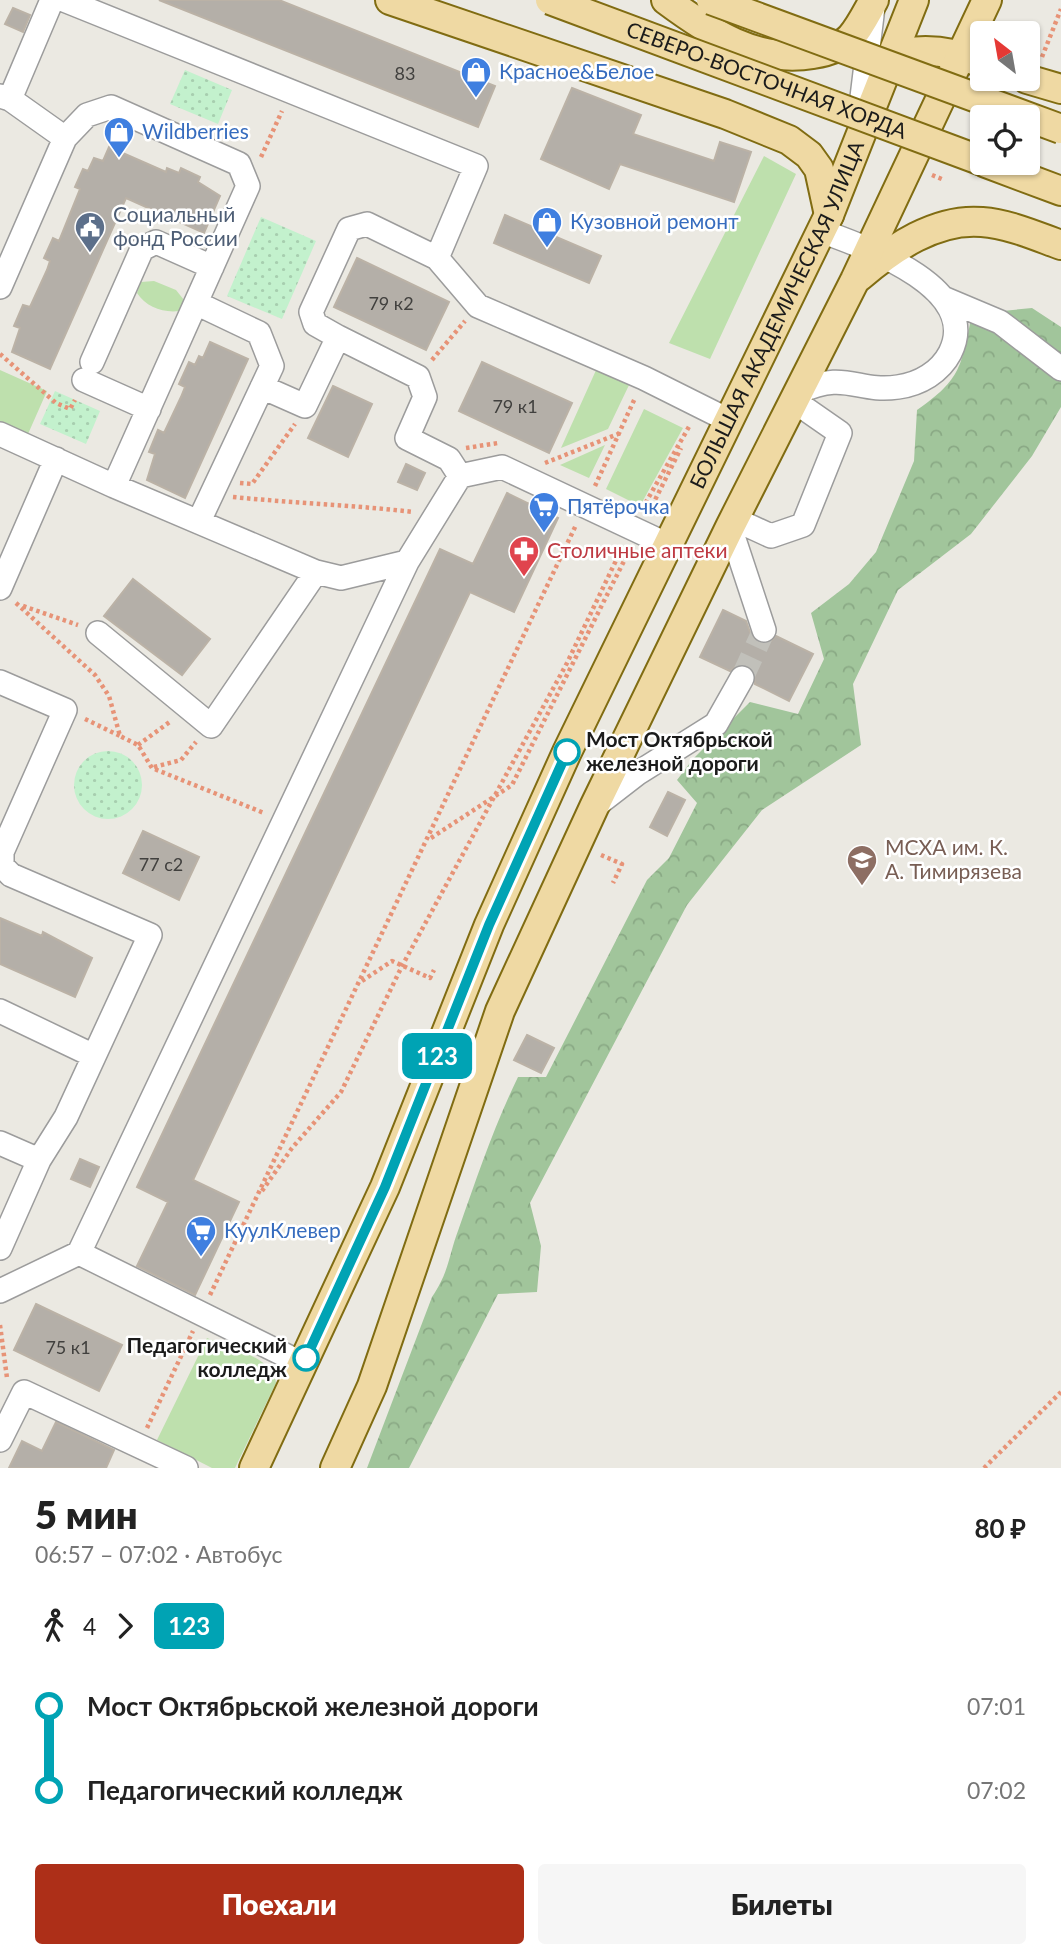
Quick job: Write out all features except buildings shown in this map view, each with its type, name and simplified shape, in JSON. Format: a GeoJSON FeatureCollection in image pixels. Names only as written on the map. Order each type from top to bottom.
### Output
{"type":"FeatureCollection","features":[{"type":"Feature","properties":{"kind":"main road"},"geometry":{"type":"LineString","coordinates":[[390,0],[725,114],[789,140],[809,155],[819,169],[825,223]]}},
{"type":"Feature","properties":{"kind":"main road","name":"СЕВЕРО-ВОСТОЧНАЯ ХОРДА"},"geometry":{"type":"LineString","coordinates":[[550,0],[970,157]]}},
{"type":"Feature","properties":{"kind":"main road"},"geometry":{"type":"LineString","coordinates":[[666,0],[695,22],[730,42],[768,55],[794,57],[837,47],[851,37],[874,0]]}},
{"type":"Feature","properties":{"kind":"main road"},"geometry":{"type":"LineString","coordinates":[[711,0],[1061,130]]}},
{"type":"Feature","properties":{"kind":"main road","name":"БОЛЬШАЯ АКАДЕМИЧЕСКАЯ УЛИЦА"},"geometry":{"type":"LineString","coordinates":[[254,1468],[385,1187],[489,925],[567,752],[825,223],[914,0]]}},
{"type":"Feature","properties":{"kind":"main road"},"geometry":{"type":"LineString","coordinates":[[982,21],[987,0]]}},
{"type":"Feature","properties":{"kind":"main road"},"geometry":{"type":"LineString","coordinates":[[890,57],[910,50],[970,59]]}},
{"type":"Feature","properties":{"kind":"main road"},"geometry":{"type":"LineString","coordinates":[[335,1468],[372,1386],[500,1011],[594,807],[732,523],[855,280],[877,252],[970,63]]}},
{"type":"Feature","properties":{"kind":"main road"},"geometry":{"type":"LineString","coordinates":[[1040,74],[1061,89]]}},
{"type":"Feature","properties":{"kind":"main road","name":"СЕВЕРО-ВОСТОЧНАЯ ХОРДА"},"geometry":{"type":"LineString","coordinates":[[1019,175],[1061,191]]}},
{"type":"Feature","properties":{"kind":"main road"},"geometry":{"type":"LineString","coordinates":[[877,252],[951,224],[980,221],[1002,225],[1061,245]]}},
{"type":"Feature","properties":{"kind":"street"},"geometry":{"type":"LineString","coordinates":[[52,0],[5,97],[65,138]]}},
{"type":"Feature","properties":{"kind":"street"},"geometry":{"type":"LineString","coordinates":[[64,0],[476,166],[437,258]]}},
{"type":"Feature","properties":{"kind":"street"},"geometry":{"type":"LineString","coordinates":[[856,143],[874,0]]}},
{"type":"Feature","properties":{"kind":"street"},"geometry":{"type":"LineString","coordinates":[[0,287],[65,138],[87,115],[111,107],[239,164],[248,186],[114,486]]}},
{"type":"Feature","properties":{"kind":"street"},"geometry":{"type":"LineString","coordinates":[[825,223],[918,275],[943,298],[1000,323],[1061,369]]}},
{"type":"Feature","properties":{"kind":"street"},"geometry":{"type":"LineString","coordinates":[[668,545],[636,529],[590,497],[502,467],[455,468],[407,438],[425,397],[418,377],[315,324],[311,312],[349,229],[367,224],[437,258],[478,306],[644,378],[730,421]]}},
{"type":"Feature","properties":{"kind":"street"},"geometry":{"type":"LineString","coordinates":[[149,409],[88,371],[142,249],[156,242],[212,267]]}},
{"type":"Feature","properties":{"kind":"street"},"geometry":{"type":"LineString","coordinates":[[732,523],[771,536],[803,525],[841,433],[796,396],[829,381],[898,387],[928,377],[944,364],[955,342],[954,319],[943,298]]}},
{"type":"Feature","properties":{"kind":"street"},"geometry":{"type":"LineString","coordinates":[[196,303],[259,334],[272,366],[199,522]]}},
{"type":"Feature","properties":{"kind":"street"},"geometry":{"type":"LineString","coordinates":[[262,387],[305,406],[338,337]]}},
{"type":"Feature","properties":{"kind":"street"},"geometry":{"type":"LineString","coordinates":[[0,433],[114,486],[316,572],[341,578],[407,562]]}},
{"type":"Feature","properties":{"kind":"street"},"geometry":{"type":"LineString","coordinates":[[5,594],[56,459]]}},
{"type":"Feature","properties":{"kind":"street"},"geometry":{"type":"LineString","coordinates":[[0,1291],[79,1253],[407,562],[455,468]]}},
{"type":"Feature","properties":{"kind":"street"},"geometry":{"type":"LineString","coordinates":[[732,523],[764,630]]}},
{"type":"Feature","properties":{"kind":"street"},"geometry":{"type":"LineString","coordinates":[[98,633],[211,726],[316,572]]}},
{"type":"Feature","properties":{"kind":"street"},"geometry":{"type":"LineString","coordinates":[[594,807],[638,773],[716,724],[742,678]]}},
{"type":"Feature","properties":{"kind":"street"},"geometry":{"type":"LineString","coordinates":[[0,682],[65,710],[2,852],[2,866],[11,875],[149,936],[66,1118],[39,1160],[0,1248]]}},
{"type":"Feature","properties":{"kind":"street"},"geometry":{"type":"LineString","coordinates":[[0,1011],[94,1056]]}},
{"type":"Feature","properties":{"kind":"street"},"geometry":{"type":"LineString","coordinates":[[0,1143],[39,1160]]}},
{"type":"Feature","properties":{"kind":"street"},"geometry":{"type":"LineString","coordinates":[[79,1253],[303,1364]]}},
{"type":"Feature","properties":{"kind":"street"},"geometry":{"type":"LineString","coordinates":[[0,1440],[23,1392],[186,1468]]}},
{"type":"Feature","properties":{"kind":"path"},"geometry":{"type":"LineString","coordinates":[[1040,57],[1061,9]]}},
{"type":"Feature","properties":{"kind":"path"},"geometry":{"type":"LineString","coordinates":[[1051,33],[1061,27]]}},
{"type":"Feature","properties":{"kind":"path"},"geometry":{"type":"LineString","coordinates":[[248,186],[291,92]]}},
{"type":"Feature","properties":{"kind":"path"},"geometry":{"type":"LineString","coordinates":[[929,174],[944,180]]}},
{"type":"Feature","properties":{"kind":"path"},"geometry":{"type":"LineString","coordinates":[[418,377],[478,306]]}},
{"type":"Feature","properties":{"kind":"path"},"geometry":{"type":"LineString","coordinates":[[0,354],[56,403],[70,409],[88,371]]}},
{"type":"Feature","properties":{"kind":"path"},"geometry":{"type":"LineString","coordinates":[[644,378],[429,839],[253,1204],[292,1148],[341,1092],[402,966],[567,663],[701,406]]}},
{"type":"Feature","properties":{"kind":"path"},"geometry":{"type":"LineString","coordinates":[[215,487],[252,484],[286,439],[305,406]]}},
{"type":"Feature","properties":{"kind":"path"},"geometry":{"type":"LineString","coordinates":[[544,463],[619,433]]}},
{"type":"Feature","properties":{"kind":"path"},"geometry":{"type":"LineString","coordinates":[[455,468],[470,445],[501,442]]}},
{"type":"Feature","properties":{"kind":"path"},"geometry":{"type":"LineString","coordinates":[[534,458],[557,470]]}},
{"type":"Feature","properties":{"kind":"path"},"geometry":{"type":"LineString","coordinates":[[582,482],[590,497]]}},
{"type":"Feature","properties":{"kind":"path"},"geometry":{"type":"LineString","coordinates":[[215,487],[414,512]]}},
{"type":"Feature","properties":{"kind":"path"},"geometry":{"type":"LineString","coordinates":[[407,521],[421,501]]}},
{"type":"Feature","properties":{"kind":"path"},"geometry":{"type":"LineString","coordinates":[[429,839],[493,800],[512,785],[636,529]]}},
{"type":"Feature","properties":{"kind":"path"},"geometry":{"type":"LineString","coordinates":[[5,594],[21,605],[95,675],[109,696],[120,736]]}},
{"type":"Feature","properties":{"kind":"path"},"geometry":{"type":"LineString","coordinates":[[21,605],[98,633]]}},
{"type":"Feature","properties":{"kind":"path"},"geometry":{"type":"LineString","coordinates":[[138,745],[189,708]]}},
{"type":"Feature","properties":{"kind":"path"},"geometry":{"type":"LineString","coordinates":[[65,710],[138,745],[152,768],[284,821]]}},
{"type":"Feature","properties":{"kind":"path"},"geometry":{"type":"LineString","coordinates":[[152,768],[181,760],[211,726]]}},
{"type":"Feature","properties":{"kind":"path"},"geometry":{"type":"LineString","coordinates":[[601,855],[622,864],[613,883]]}},
{"type":"Feature","properties":{"kind":"path"},"geometry":{"type":"LineString","coordinates":[[361,982],[392,961],[430,978],[434,970]]}},
{"type":"Feature","properties":{"kind":"path"},"geometry":{"type":"LineString","coordinates":[[0,1325],[8,1385]]}},
{"type":"Feature","properties":{"kind":"path"},"geometry":{"type":"LineString","coordinates":[[984,1468],[1061,1392]]}},
{"type":"Feature","properties":{"kind":"green space"},"geometry":{"type":"Polygon","coordinates":[[[185,70],[232,90],[218,124],[170,104],[185,70]]]}},
{"type":"Feature","properties":{"kind":"green space"},"geometry":{"type":"Polygon","coordinates":[[[764,156],[796,174],[710,359],[669,343],[764,156]]]}},
{"type":"Feature","properties":{"kind":"green space"},"geometry":{"type":"Polygon","coordinates":[[[261,217],[316,241],[282,319],[227,296],[261,217]]]}},
{"type":"Feature","properties":{"kind":"green space"},"geometry":{"type":"Polygon","coordinates":[[[154,281],[176,290],[184,300],[179,311],[155,308],[141,298],[137,293],[141,282],[154,281]]]}},
{"type":"Feature","properties":{"kind":"green space"},"geometry":{"type":"Polygon","coordinates":[[[1032,308],[1061,327],[1061,407],[1032,456],[971,534],[898,590],[853,684],[861,745],[762,810],[687,905],[530,1203],[541,1246],[537,1292],[498,1294],[409,1468],[367,1468],[432,1297],[446,1271],[455,1238],[509,1095],[518,1077],[546,1077],[647,880],[669,858],[697,803],[677,780],[693,759],[750,702],[798,714],[824,659],[811,613],[849,584],[876,552],[914,461],[917,410],[943,389],[957,370],[972,314],[1032,308]]]}},
{"type":"Feature","properties":{"kind":"green space"},"geometry":{"type":"Polygon","coordinates":[[[597,368],[630,383],[608,429],[561,448],[597,368]]]}},
{"type":"Feature","properties":{"kind":"green space"},"geometry":{"type":"Polygon","coordinates":[[[0,370],[47,391],[28,434],[0,421],[0,370]]]}},
{"type":"Feature","properties":{"kind":"green space"},"geometry":{"type":"Polygon","coordinates":[[[55,391],[100,411],[86,444],[40,424],[55,391]]]}},
{"type":"Feature","properties":{"kind":"green space"},"geometry":{"type":"Polygon","coordinates":[[[644,409],[683,428],[640,506],[606,489],[644,409]]]}},
{"type":"Feature","properties":{"kind":"green space"},"geometry":{"type":"Polygon","coordinates":[[[605,445],[589,478],[560,465],[605,445]]]}},
{"type":"Feature","properties":{"kind":"green space"},"geometry":{"type":"Polygon","coordinates":[[[108,751],[121,753],[132,761],[140,772],[140,798],[132,809],[121,817],[108,819],[95,817],[84,809],[76,798],[74,785],[76,772],[84,761],[95,753],[108,751]]]}},
{"type":"Feature","properties":{"kind":"green space"},"geometry":{"type":"Polygon","coordinates":[[[207,1338],[259,1360],[273,1374],[276,1383],[235,1468],[212,1468],[157,1440],[207,1338]]]}},
{"type":"Feature","properties":{"kind":"tunnel"},"geometry":{"type":"LineString","coordinates":[[742,678],[764,630]]}},
{"type":"Feature","properties":{"kind":"bus line","name":"123"},"geometry":{"type":"LineString","coordinates":[[306,1358],[385,1187],[489,925],[567,752]]}},
{"type":"Feature","properties":{"kind":"place","name":"Красное&Белое"},"geometry":{"type":"Point","coordinates":[476,99]}},
{"type":"Feature","properties":{"kind":"place","name":"Wildberries"},"geometry":{"type":"Point","coordinates":[119,159]}},
{"type":"Feature","properties":{"kind":"place","name":"Кузовной ремонт"},"geometry":{"type":"Point","coordinates":[547,249]}},
{"type":"Feature","properties":{"kind":"place","name":"Социальный фонд России"},"geometry":{"type":"Point","coordinates":[90,254]}},
{"type":"Feature","properties":{"kind":"place","name":"Пятёрочка"},"geometry":{"type":"Point","coordinates":[544,534]}},
{"type":"Feature","properties":{"kind":"place","name":"Столичные аптеки"},"geometry":{"type":"Point","coordinates":[524,578]}},
{"type":"Feature","properties":{"kind":"place","name":"Мост Октябрьской железной дороги"},"geometry":{"type":"Point","coordinates":[567,752]}},
{"type":"Feature","properties":{"kind":"place","name":"МСХА им. К. А. Тимирязева"},"geometry":{"type":"Point","coordinates":[862,887]}},
{"type":"Feature","properties":{"kind":"place","name":"КуулКлевер"},"geometry":{"type":"Point","coordinates":[201,1258]}},
{"type":"Feature","properties":{"kind":"place","name":"Педагогический колледж"},"geometry":{"type":"Point","coordinates":[306,1358]}}]}
